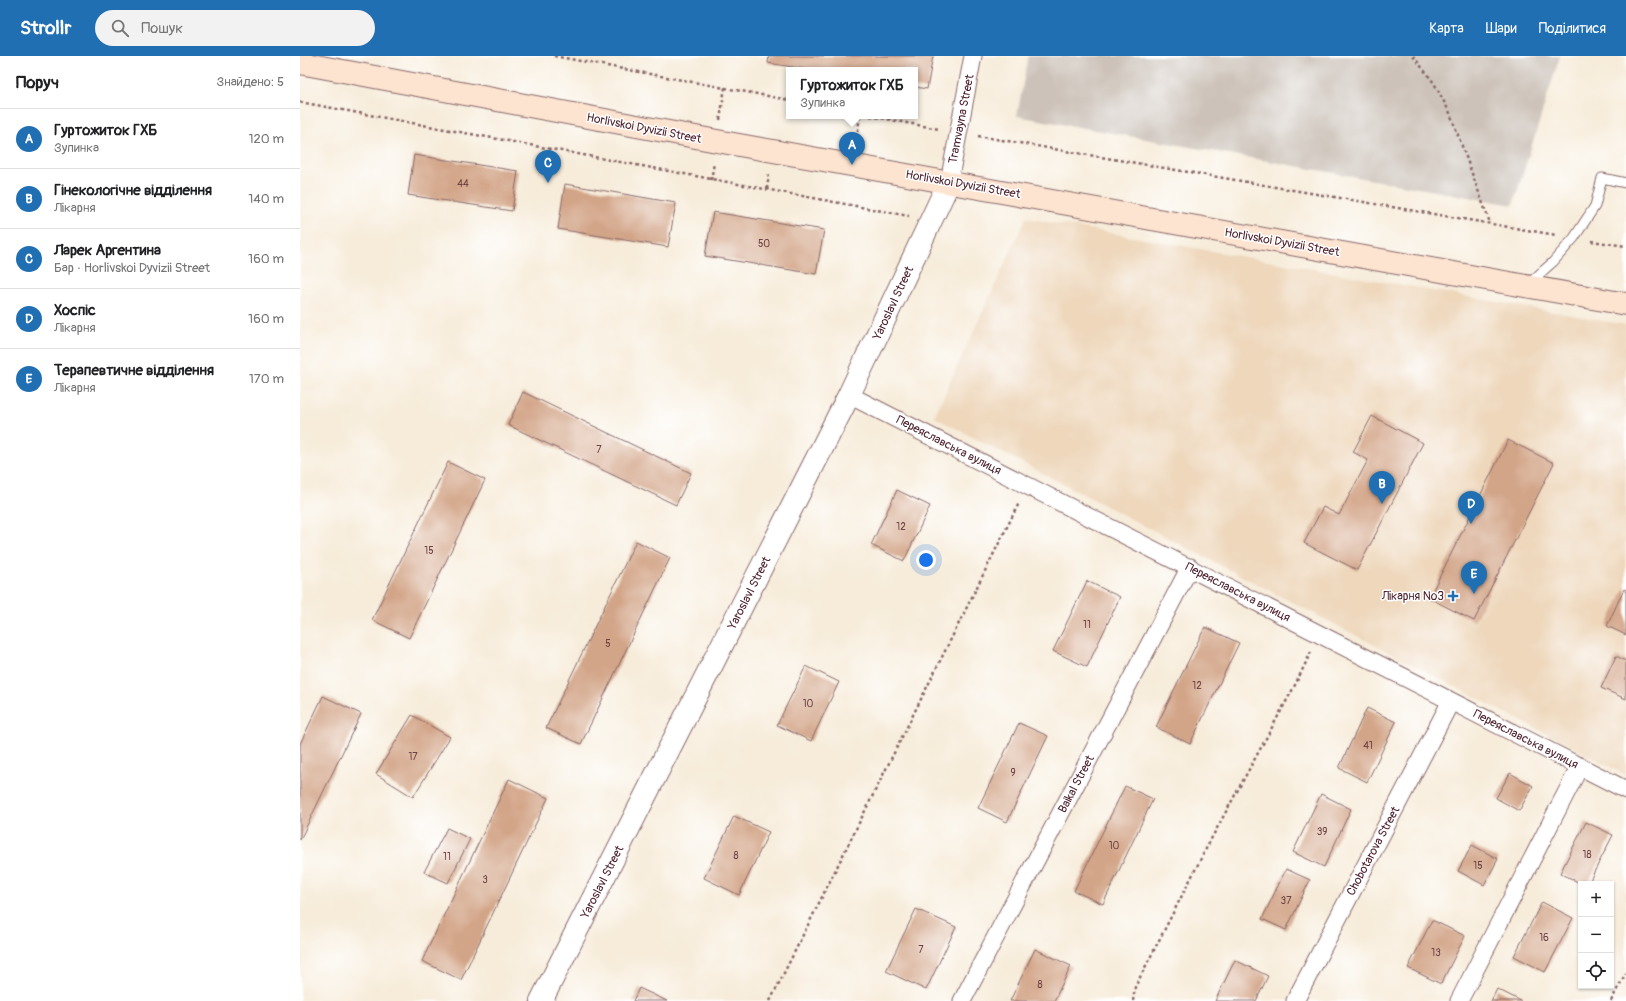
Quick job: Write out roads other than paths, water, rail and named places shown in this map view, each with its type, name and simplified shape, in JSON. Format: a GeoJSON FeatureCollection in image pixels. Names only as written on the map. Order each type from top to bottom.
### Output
{"type":"FeatureCollection","features":[{"type":"Feature","properties":{"kind":"main road","name":"Horlivskoi Dyvizii Street"},"geometry":{"type":"LineString","coordinates":[[300,63],[717,142],[949,182],[1626,304]]}},
{"type":"Feature","properties":{"kind":"street","name":"Tramvayna Street"},"geometry":{"type":"LineString","coordinates":[[949,182],[973,56]]}},
{"type":"Feature","properties":{"kind":"street","name":"Yaroslavl Street"},"geometry":{"type":"LineString","coordinates":[[541,1001],[850,395],[949,182]]}},
{"type":"Feature","properties":{"kind":"street","name":"Переяславська вулиця"},"geometry":{"type":"LineString","coordinates":[[850,395],[1626,790]]}},
{"type":"Feature","properties":{"kind":"street","name":"Baikal Street"},"geometry":{"type":"LineString","coordinates":[[962,1001],[1190,568]]}},
{"type":"Feature","properties":{"kind":"street","name":"Chobotarova Street"},"geometry":{"type":"LineString","coordinates":[[1295,1001],[1451,701]]}},
{"type":"Feature","properties":{"kind":"street"},"geometry":{"type":"LineString","coordinates":[[1459,1001],[1580,766]]}},
{"type":"Feature","properties":{"kind":"lane"},"geometry":{"type":"LineString","coordinates":[[1526,286],[1553,262],[1574,238],[1595,206],[1602,178],[1626,183]]}},
{"type":"Feature","properties":{"kind":"place","name":"Гуртожиток ГХБ"},"geometry":{"type":"Point","coordinates":[852,165]}},
{"type":"Feature","properties":{"kind":"place","name":"Ларек Аргентина"},"geometry":{"type":"Point","coordinates":[548,183]}},
{"type":"Feature","properties":{"kind":"place","name":"Гінекологічне відділення"},"geometry":{"type":"Point","coordinates":[1382,504]}},
{"type":"Feature","properties":{"kind":"place","name":"Хоспіс"},"geometry":{"type":"Point","coordinates":[1471,524]}},
{"type":"Feature","properties":{"kind":"place","name":"Терапевтичне відділення"},"geometry":{"type":"Point","coordinates":[1474,594]}},
{"type":"Feature","properties":{"kind":"place","name":"Лікарня №3"},"geometry":{"type":"Point","coordinates":[1453,596]}}]}
